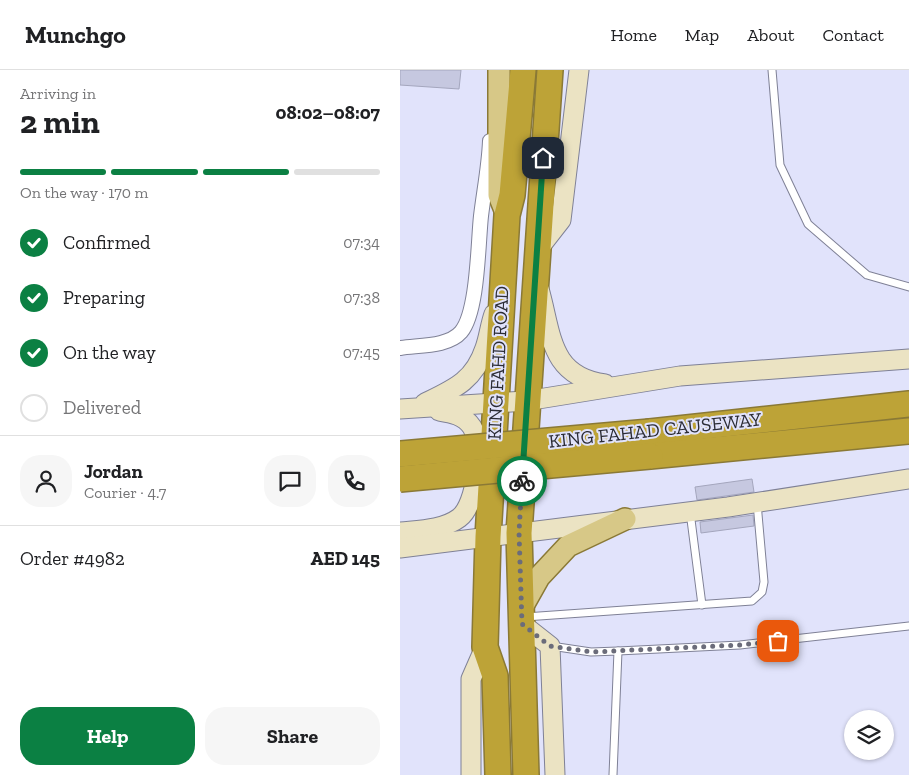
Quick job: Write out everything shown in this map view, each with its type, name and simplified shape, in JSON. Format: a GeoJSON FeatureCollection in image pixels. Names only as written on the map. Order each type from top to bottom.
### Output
{"type":"FeatureCollection","features":[{"type":"Feature","properties":{"kind":"highway","name":"KING FAHD ROAD"},"geometry":{"type":"LineString","coordinates":[[498,775],[495,676],[485,646],[488,537],[507,215],[512,195],[523,70]]}},
{"type":"Feature","properties":{"kind":"highway","name":"KING FAHD ROAD"},"geometry":{"type":"LineString","coordinates":[[526,775],[519,532],[526,401],[550,70]]}},
{"type":"Feature","properties":{"kind":"highway","name":"KING FAHAD CAUSEWAY"},"geometry":{"type":"LineString","coordinates":[[400,479],[650,444],[909,404]]}},
{"type":"Feature","properties":{"kind":"highway","name":"KING FAHAD CAUSEWAY"},"geometry":{"type":"LineString","coordinates":[[400,454],[909,431]]}},
{"type":"Feature","properties":{"kind":"main road"},"geometry":{"type":"LineString","coordinates":[[499,70],[499,195],[507,215]]}},
{"type":"Feature","properties":{"kind":"main road"},"geometry":{"type":"LineString","coordinates":[[579,70],[561,220],[536,263],[558,358],[570,372],[590,382],[616,386]]}},
{"type":"Feature","properties":{"kind":"main road"},"geometry":{"type":"LineString","coordinates":[[408,409],[450,392],[464,383],[476,367],[485,348],[492,318],[502,292]]}},
{"type":"Feature","properties":{"kind":"main road"},"geometry":{"type":"LineString","coordinates":[[408,409],[526,401],[680,376],[909,359]]}},
{"type":"Feature","properties":{"kind":"main road"},"geometry":{"type":"LineString","coordinates":[[400,532],[445,526],[460,518],[471,502],[475,485],[476,442],[472,428],[454,413],[408,409]]}},
{"type":"Feature","properties":{"kind":"main road"},"geometry":{"type":"LineString","coordinates":[[400,548],[625,520],[909,480]]}},
{"type":"Feature","properties":{"kind":"main road"},"geometry":{"type":"LineString","coordinates":[[555,775],[550,646],[522,617],[539,577],[568,546],[625,520]]}},
{"type":"Feature","properties":{"kind":"main road"},"geometry":{"type":"LineString","coordinates":[[471,775],[471,679],[485,646]]}},
{"type":"Feature","properties":{"kind":"street"},"geometry":{"type":"LineString","coordinates":[[400,348],[441,343],[452,339],[462,331],[470,310],[475,286],[490,143],[493,70]]}},
{"type":"Feature","properties":{"kind":"lane"},"geometry":{"type":"LineString","coordinates":[[772,70],[780,166],[808,224],[867,275],[909,287]]}},
{"type":"Feature","properties":{"kind":"lane"},"geometry":{"type":"LineString","coordinates":[[522,617],[752,601],[762,592],[764,582],[757,502]]}},
{"type":"Feature","properties":{"kind":"lane"},"geometry":{"type":"LineString","coordinates":[[690,511],[702,605]]}},
{"type":"Feature","properties":{"kind":"lane"},"geometry":{"type":"LineString","coordinates":[[550,646],[592,652],[740,645],[909,626]]}},
{"type":"Feature","properties":{"kind":"lane"},"geometry":{"type":"LineString","coordinates":[[613,775],[618,651]]}},
{"type":"Feature","properties":{"kind":"building"},"geometry":{"type":"Polygon","coordinates":[[[400,70],[461,70],[459,89],[400,85],[400,70]]]}},
{"type":"Feature","properties":{"kind":"building"},"geometry":{"type":"Polygon","coordinates":[[[752,479],[754,492],[697,500],[695,487],[752,479]]]}},
{"type":"Feature","properties":{"kind":"building"},"geometry":{"type":"Polygon","coordinates":[[[753,515],[754,526],[701,533],[700,522],[753,515]]]}},
{"type":"Feature","properties":{"kind":"way so far"},"geometry":{"type":"LineString","coordinates":[[522,481],[519,532],[522,624],[550,646],[592,652],[740,645],[778,641]]}},
{"type":"Feature","properties":{"kind":"route"},"geometry":{"type":"LineString","coordinates":[[522,481],[543,158]]}}]}
